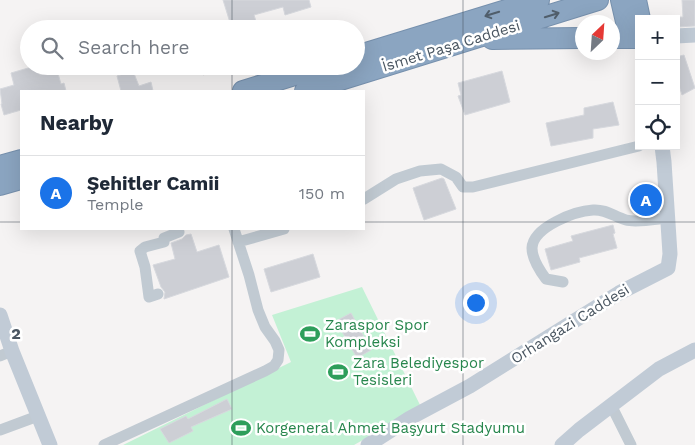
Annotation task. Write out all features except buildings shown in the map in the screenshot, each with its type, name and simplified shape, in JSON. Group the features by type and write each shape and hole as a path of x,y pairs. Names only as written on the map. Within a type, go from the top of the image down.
{"highway":[{"name":"İsmet Paşa Caddesi","path":"365,53 539,0"},
{"name":"İsmet Paşa Caddesi","path":"365,72 598,0"},
{"path":"621,0 627,26 635,33"},
{"path":"636,0 639,15"},
{"path":"620,38 635,37"},
{"path":"470,40 575,38"},
{"path":"247,90 295,75"},
{"name":"İsmet Paşa Caddesi","path":"308,90 357,75"},
{"path":"0,166 20,160"},
{"path":"0,185 20,178"}],"street":[{"path":"680,36 695,35"},
{"path":"365,198 396,179 420,171 441,169 456,177 463,187 473,187 635,147"},
{"name":"Orhangazi Caddesi","path":"372,444 410,418 470,386 619,293 668,268 670,254 662,150"},
{"path":"563,282 546,279 538,267 532,249 536,236 545,228 560,219 593,210 608,212 628,220 668,218"},
{"path":"158,294 149,297 145,267 140,251 144,247 164,242 164,238 178,232 178,230"},
{"path":"104,445 265,371 274,366 278,360 279,350 265,327 258,310 234,230"},
{"path":"238,242 280,230"},
{"path":"0,315 6,353 38,416 50,445"},
{"path":"562,445 659,369 695,350"},
{"path":"611,405 631,445"},
{"path":"0,430 38,416"}],"green space":[{"name":"Zara Belediyespor Tesisleri","path":"362,287 421,407 354,445 123,445 291,362 272,315"}],"place":[{"name":"Şehitler Camii","path":"646,200"},
{"name":"Zaraspor Spor Kompleksi","path":"310,334"},
{"name":"Zara Belediyespor Tesisleri","path":"338,372"},
{"name":"Korgeneral Ahmet Başyurt Stadyumu","path":"241,428"}]}
